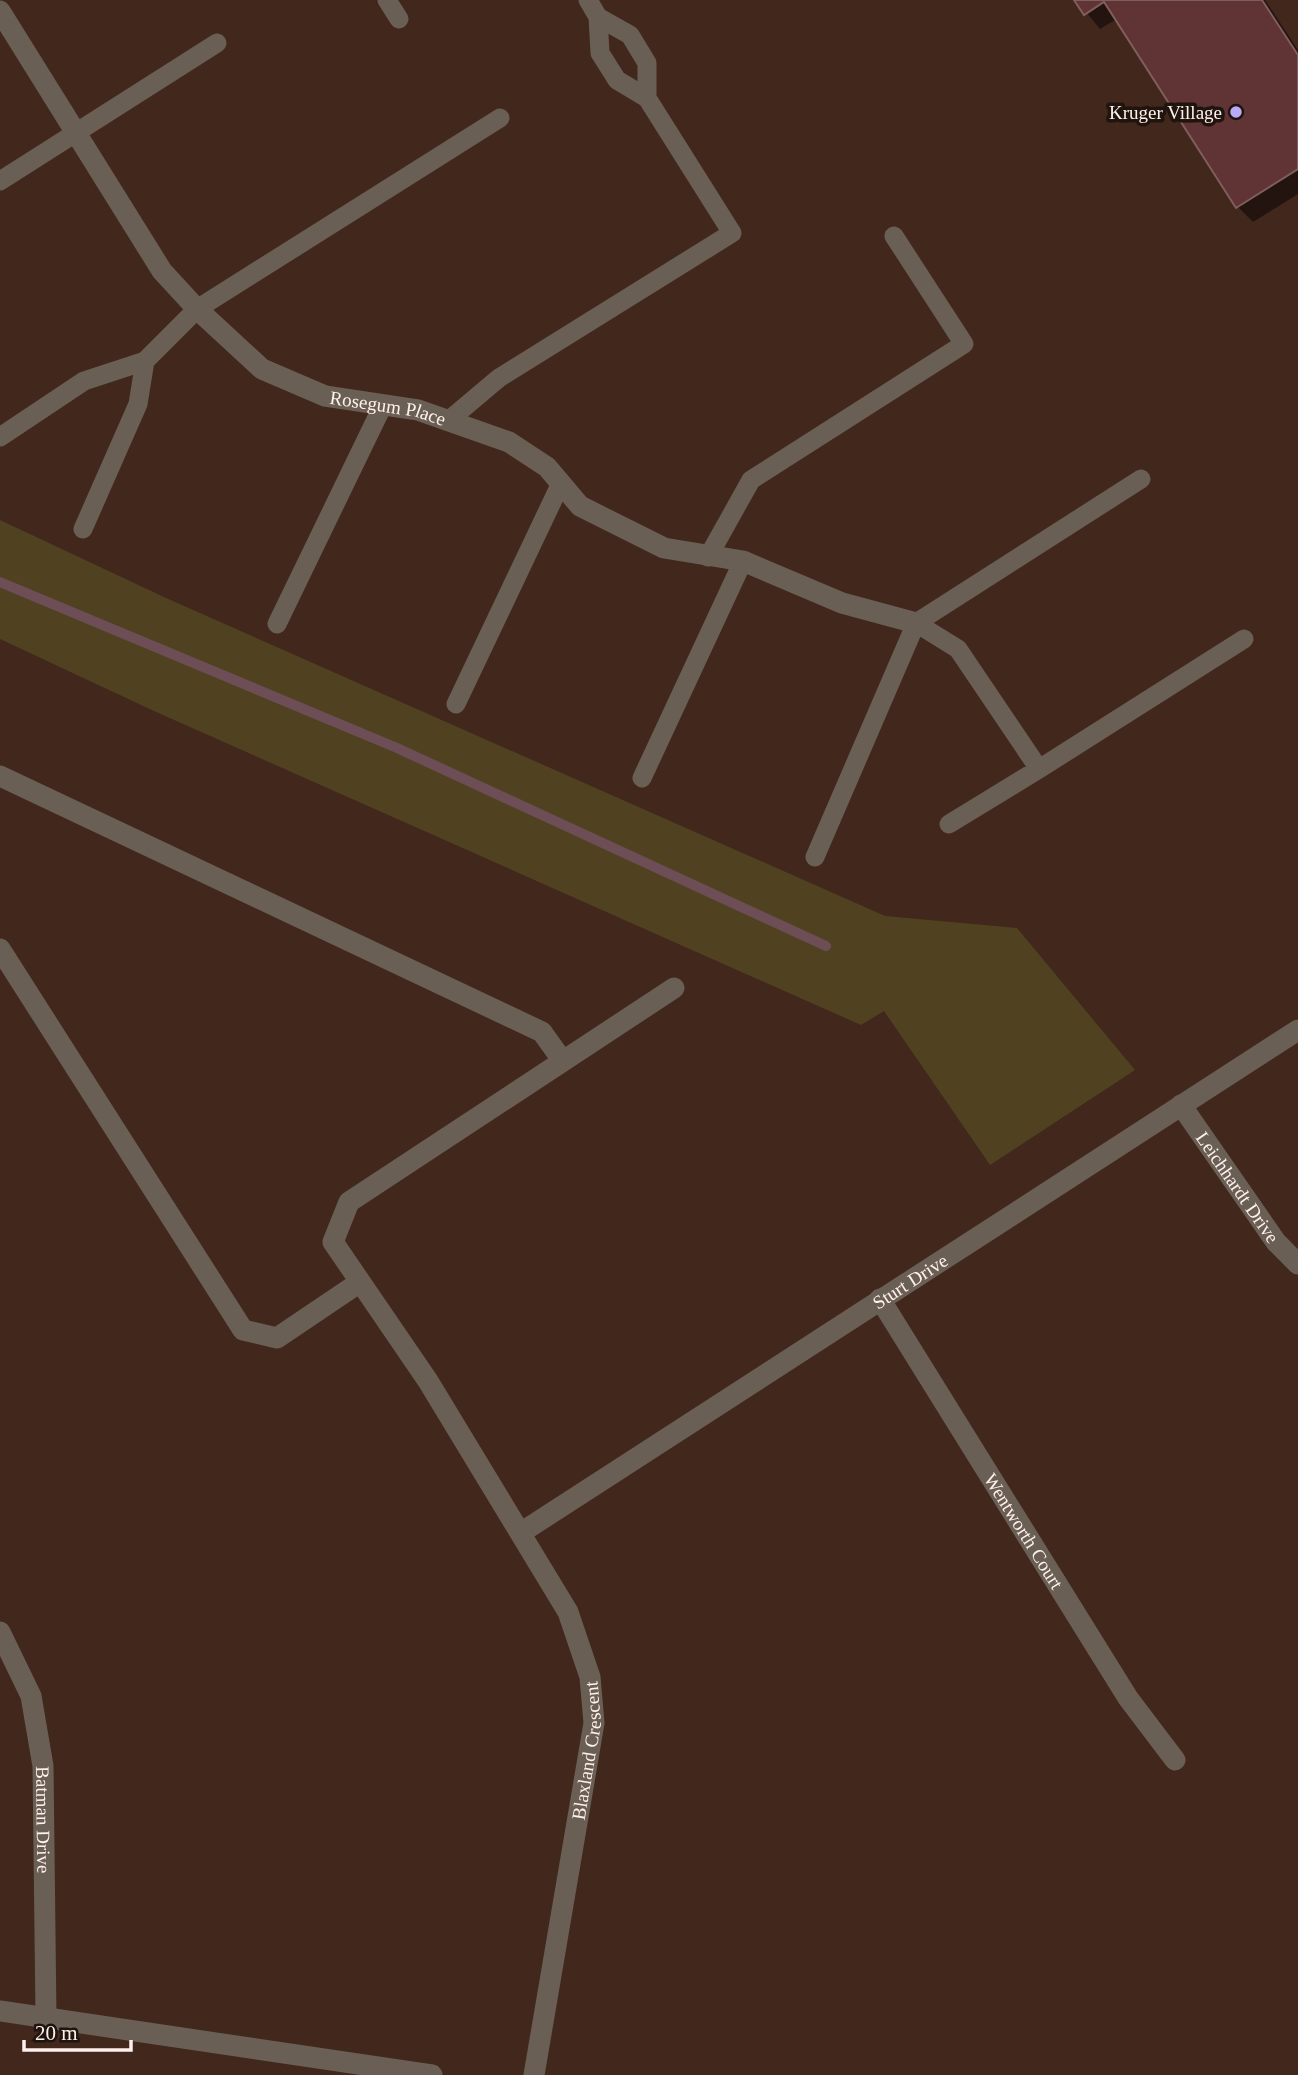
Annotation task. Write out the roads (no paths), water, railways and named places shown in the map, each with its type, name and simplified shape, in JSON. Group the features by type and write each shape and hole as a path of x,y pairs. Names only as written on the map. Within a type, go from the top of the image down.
{"street":[{"name":"Rosegum Place","path":"0,11 162,271 197,309 262,369 325,396 418,410 509,442 547,467 580,506 664,548 743,561 842,603 915,623"},
{"path":"0,776 542,1032 562,1060 674,988"},
{"path":"0,949 243,1330 276,1338 360,1283"},
{"name":"Sturt Drive","path":"522,1532 1298,1030"},
{"name":"Blaxland Crescent","path":"534,2075 594,1723 590,1677 568,1612 522,1532 428,1381 333,1242 349,1202 562,1060"},
{"name":"Leichhardt Drive","path":"1181,1105 1276,1242 1298,1264"},
{"name":"Wentworth Court","path":"880,1298 1128,1698 1175,1760"},
{"name":"Batman Drive","path":"0,1632 31,1696 43,1766 46,2017"},
{"path":"0,2011 179,2040 432,2075"}],"lane":[{"path":"387,0 399,19"},
{"path":"593,8 629,35 647,63 647,98"},
{"path":"448,421 499,378 732,233 647,98 617,80 600,52 593,8"},
{"path":"0,181 217,43"},
{"path":"0,437 84,381 145,360 197,309 500,118"},
{"path":"708,557 751,480 964,344 894,236"},
{"path":"83,529 138,404 145,360"},
{"path":"277,624 383,405"},
{"path":"815,857 915,623 1141,479"},
{"path":"456,704 561,483"},
{"path":"642,778 743,561"},
{"path":"915,623 958,649 1039,769"},
{"path":"949,824 1244,639"}],"waterway":[{"path":"0,582 397,748 826,946"}],"place":[{"name":"Kruger Village","path":"1236,112"}]}
